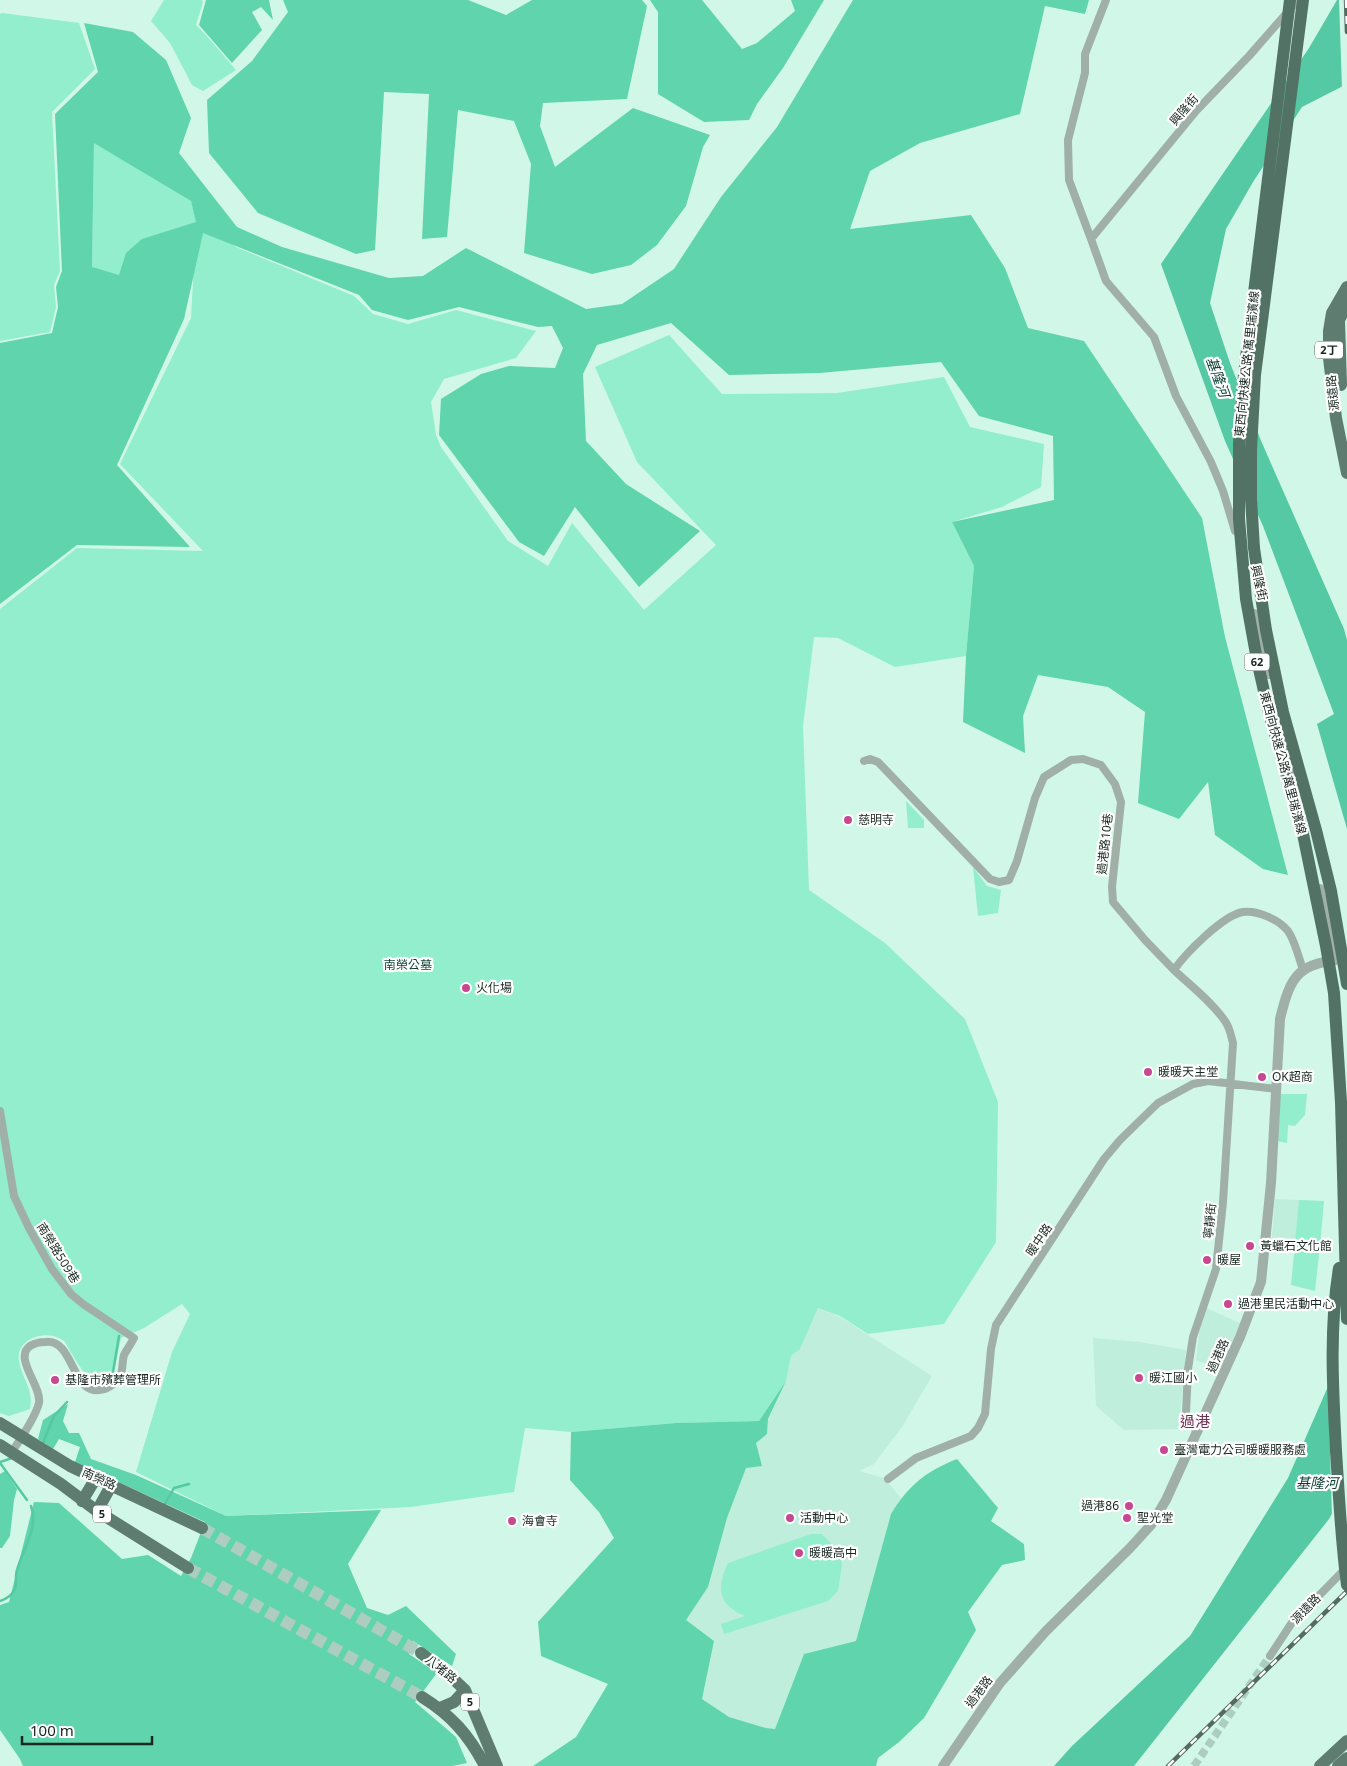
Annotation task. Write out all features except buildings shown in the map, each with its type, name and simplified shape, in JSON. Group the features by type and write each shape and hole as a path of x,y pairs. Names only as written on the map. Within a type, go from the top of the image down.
{"highway":[{"name":"東西向快速公路 萬里瑞濱線","path":"1290,0 1244,374 1239,443 1239,519 1246,599 1257,660 1268,709 1302,829 1334,993 1341,1102 1347,1319"},
{"name":"東西向快速公路 萬里瑞濱線","path":"1303,0 1255,375 1251,498 1254,548 1266,630 1283,712 1329,882 1347,984"},
{"path":"1344,1241 1337,1279 1333,1322 1333,1379 1339,1498 1347,1585"}],"main road":[{"name":"源遠路","path":"1342,422 1329,358 1329,331 1332,313 1347,287"},
{"name":"源遠路","path":"1347,304 1339,320 1339,373 1347,472"},
{"name":"南榮路","path":"0,1423 70,1466 112,1484 202,1528"},
{"name":"南榮路","path":"0,1445 54,1479 82,1501 188,1568"},
{"path":"82,1501 96,1478"},
{"name":"5","path":"97,1510 112,1484"},
{"name":"八堵路","path":"421,1653 446,1672 465,1690 498,1766"},
{"name":"5","path":"440,1708 454,1702 465,1690"},
{"name":"5","path":"422,1697 440,1708 455,1721 479,1754 484,1766"},
{"path":"455,1721 464,1713 474,1710"},
{"path":"1320,1766 1347,1741"},
{"path":"1338,1766 1347,1758"}],"street":[{"name":"興隆街","path":"1106,0 1085,54 1085,73 1068,140 1069,180 1106,281 1154,337 1176,396 1211,462 1223,491 1343,960"},
{"name":"興隆街","path":"1091,239 1196,111 1249,56 1298,0"},
{"name":"過港路10巷","path":"864,761 870,759 878,762 990,879 999,882 1009,880 1018,861 1035,798 1044,778 1071,760 1082,759 1100,765 1115,784 1121,802 1112,887 1113,902 1174,970"},
{"path":"1174,970 1183,958 1224,920 1243,912 1266,915 1280,923 1289,933 1303,970 1316,963 1343,960"},
{"name":"寧靜街","path":"1174,970 1226,1021 1233,1043 1223,1202 1216,1269 1194,1337 1188,1369 1186,1413 1198,1432"},
{"name":"過港路","path":"943,1766 1000,1683 1046,1631 1151,1525 1166,1500 1198,1432 1240,1337 1261,1282 1271,1183 1282,1014 1291,985 1296,976 1303,970"},
{"name":"暖中路","path":"888,1479 916,1458 971,1436 978,1428 985,1414 991,1349 996,1324 1104,1159 1115,1146 1158,1103 1193,1084 1208,1081 1277,1089"},
{"name":"南榮路509巷","path":"0,1111 14,1196 52,1269 71,1294 134,1338 124,1356 120,1377 109,1387 101,1390 92,1390 80,1381 67,1354 58,1345 49,1341 38,1342 30,1346 26,1351 25,1360 39,1394 39,1402 22,1438 11,1453"},
{"name":"源遠路","path":"1270,1656 1291,1624 1347,1567"}],"shaded area":[{"path":"206,0 269,0 273,20 261,7 252,12 262,30 232,63 199,25"},
{"path":"283,0 468,0 506,15 532,0 642,0 647,6 627,99 543,103 540,126 555,167 633,108 710,135 703,147 686,206 657,245 631,265 592,274 524,253 531,164 514,121 458,110 447,237 422,239 429,94 384,92 375,250 356,254 258,213 209,153 207,100 252,61 288,12"},
{"path":"650,0 702,0 742,49 757,43 795,11 791,0 824,0 783,68 757,104 749,120 704,122 658,94 658,12"},
{"path":"853,0 1089,0 1085,14 1045,6 1020,114 920,143 870,171 850,229 971,215 1005,268 1028,328 1084,341 1202,518 1225,637 1288,875 1263,869 1215,835 1208,782 1179,819 1138,803 1145,712 1108,687 1038,675 1023,716 1025,753 963,722 966,656 974,566 952,522 1054,500 1053,436 979,416 941,362 820,373 729,375 671,323 597,345 583,374 586,441 626,484 700,531 639,587 575,507 544,556 519,542 439,435 441,399 481,374 509,366 555,368 563,348 552,326 538,327 459,307 408,320 372,310 359,295 203,233 184,319 117,465 190,547 77,545 0,604 0,343 52,333 58,307 56,287 62,271 55,114 98,72 84,23 133,32 166,60 191,118 179,153 237,227 282,247 389,278 423,276 466,248 586,309 622,304 674,269 721,197 777,127","holes":["94,143 191,201 196,222 142,239 126,253 119,275 92,267"]},
{"path":"1275,1199 1299,1200 1295,1250 1271,1249"},
{"name":"暖暖高中","path":"818,1308 840,1317 932,1376 902,1427 874,1464 859,1471 884,1478 901,1498 891,1514 856,1641 804,1654 775,1729 766,1728 729,1717 702,1699 714,1641 685,1620 708,1587 727,1518 755,1443 767,1434 768,1420 786,1381 791,1356 800,1349"},
{"path":"1206,1308 1240,1323 1222,1366 1196,1361 1200,1326"},
{"name":"暖江國小","path":"1093,1338 1140,1342 1186,1350 1179,1429 1124,1430 1096,1406"},
{"path":"786,1381 768,1419 767,1434 756,1443 762,1466 746,1468 727,1518 708,1587 686,1620 714,1641 702,1699 729,1717 775,1729 804,1654 856,1641 891,1514 897,1504 911,1487 927,1474 957,1459 998,1508 991,1521 1024,1544 1025,1560 1002,1565 968,1612 976,1630 924,1718 899,1742 878,1758 876,1766 533,1766 576,1737 608,1684 541,1656 538,1622 614,1538 599,1512 570,1480 571,1432 676,1423 759,1421"},
{"path":"68,1404 63,1421 69,1433 79,1433 91,1459 136,1475 226,1516 381,1510 348,1564 367,1608 388,1615 406,1606 456,1654 452,1666 413,1641 409,1654 437,1673 415,1702 456,1737 467,1763 452,1766 23,1766 0,1730 0,1605 9,1602 34,1502 59,1503 122,1559 148,1555 181,1576 191,1558 205,1522 75,1462 80,1447 59,1439 53,1449 38,1439 43,1420"},
{"path":"5,1471 17,1489 10,1536 2,1548 0,1548 0,1474"}],"green space":[{"path":"164,0 202,0 196,25 236,70 203,91 192,85 170,43 151,21"},
{"path":"0,14 79,23 95,69 52,112 60,271 54,285 56,307 50,332 0,341"},
{"name":"南榮公墓","path":"94,142 191,201 196,219 236,247 354,296 373,314 408,324 456,310 536,331 516,358 444,379 431,402 436,435 441,447 508,541 548,566 572,523 644,610 716,545 637,462 595,367 669,335 722,394 837,393 944,377 970,427 1044,444 1041,487 1002,507 952,522 974,566 966,656 895,667 838,638 814,637 803,726 809,890 885,943 965,1019 998,1102 996,1242 944,1324 868,1334 840,1316 818,1308 800,1349 791,1356 786,1381 759,1421 676,1423 571,1432 525,1428 514,1492 411,1507 226,1516 136,1472 172,1352 190,1314 182,1304 144,1328 121,1338 113,1376 92,1382 81,1369 64,1341 50,1335 27,1341 19,1353 19,1361 29,1390 30,1409 9,1416 0,1413 0,609 77,548 203,551 120,464 191,318 195,245 95,284 92,267"},
{"path":"906,801 924,820 924,828 908,828"},
{"path":"973,867 987,886 1001,890 998,913 978,916"},
{"path":"1279,1094 1307,1094 1305,1115 1295,1126 1288,1125 1287,1143 1277,1141"},
{"path":"1299,1200 1324,1201 1315,1291 1291,1285"},
{"path":"811,1534 822,1534 840,1553 842,1565 838,1591 828,1601 724,1634 721,1624 745,1616 729,1607 722,1595 722,1580 728,1563"}],"water":[{"path":"1337,0 1347,0 1347,84 1302,107 1253,182 1226,229 1210,303 1230,363 1262,443 1344,629 1347,640 1347,829 1317,724 1334,714 1263,526 1225,441 1161,264 1309,48"},
{"name":"基隆河","path":"1347,1343 1347,1488 1329,1519 1134,1766 1054,1766 1072,1746 1190,1636 1288,1478"}],"pier":[{"path":"1339,0 1347,0 1347,87 1342,89"},
{"path":"1347,1341 1347,1493 1332,1518 1328,1380"}],"waterway":[{"path":"90,1382 109,1378 113,1372 119,1336"},
{"path":"43,1443 54,1416 67,1402"},
{"path":"0,1462 12,1458"},
{"path":"0,1463 27,1500"},
{"path":"165,1504 174,1488 189,1484"},
{"path":"0,1601 9,1597 15,1589 17,1570 32,1530 33,1514 31,1506"}],"tunnel":[{"path":"202,1528 421,1653"},
{"path":"188,1568 422,1697"},
{"path":"1194,1766 1270,1656"}],"railway":[{"path":"1346,0 1347,32"},
{"path":"1168,1766 1347,1591"}],"place":[{"name":"慈明寺","path":"848,820"},
{"name":"火化場","path":"466,988"},
{"name":"暖暖天主堂","path":"1148,1072"},
{"name":"OK超商","path":"1262,1077"},
{"name":"黃蠟石文化館","path":"1250,1246"},
{"name":"暖屋","path":"1207,1260"},
{"name":"過港里民活動中心","path":"1228,1304"},
{"name":"暖江國小","path":"1139,1378"},
{"name":"基隆市殯葬管理所","path":"55,1380"},
{"name":"臺灣電力公司暖暖服務處","path":"1164,1450"},
{"name":"過港86","path":"1129,1506"},
{"name":"活動中心","path":"790,1518"},
{"name":"聖光堂","path":"1127,1518"},
{"name":"海會寺","path":"512,1521"},
{"name":"暖暖高中","path":"799,1553"}],"district":[{"name":"過港","path":"1195,1422"}]}
